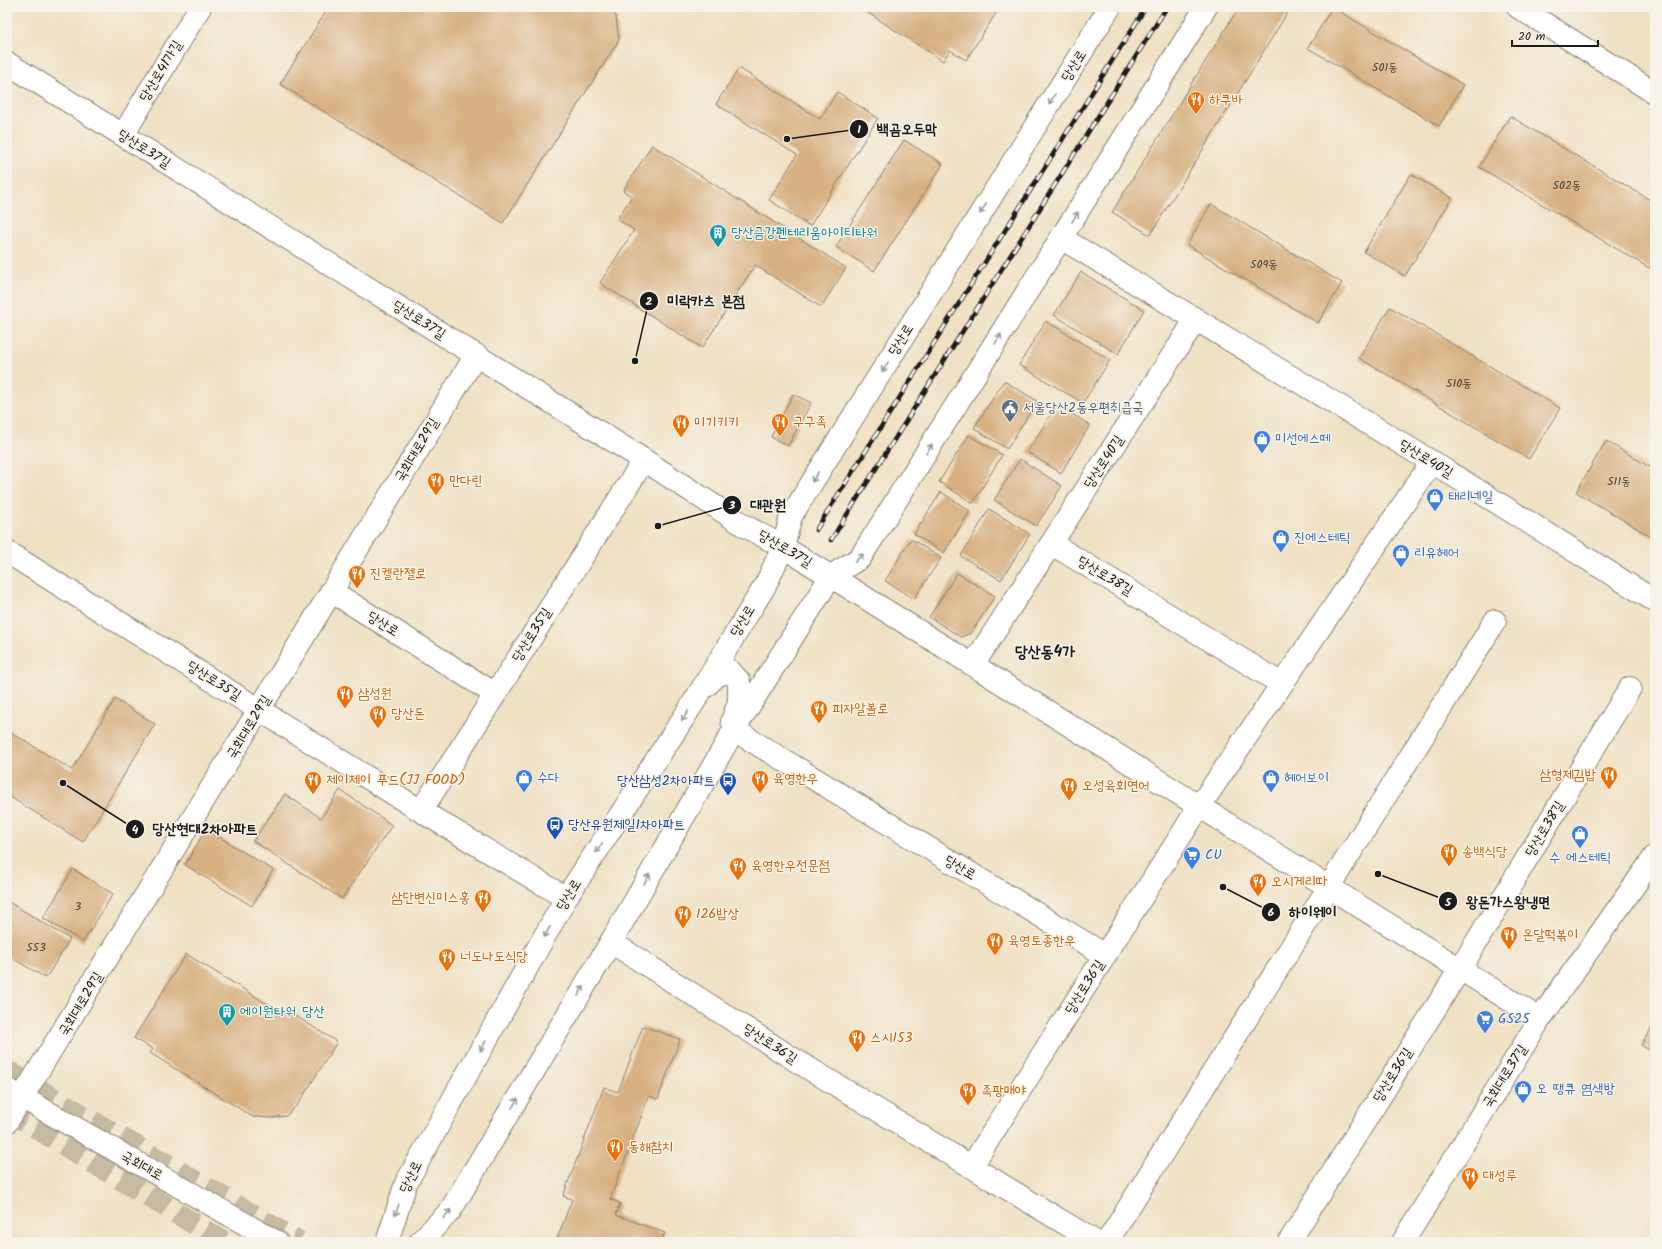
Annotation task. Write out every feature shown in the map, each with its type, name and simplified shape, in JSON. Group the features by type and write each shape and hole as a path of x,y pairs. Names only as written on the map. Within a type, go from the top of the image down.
{"street":[{"name":"당산로41가길","path":"123,135 200,7"},
{"name":"당산로","path":"387,1242 406,1183 566,898 700,693 766,584 783,547 791,516 1110,7"},
{"path":"420,1242 450,1211 611,942 734,730 831,576 860,558 1206,7"},
{"path":"1518,7 1655,94"},
{"name":"당산로37길","path":"7,63 644,460 745,526 831,576"},
{"name":"당산로40길","path":"1061,238 1432,462 1655,601"},
{"name":"당산로40길","path":"1052,544 1196,319"},
{"name":"국회대로29길","path":"7,1122 15,1094 259,710 476,355"},
{"name":"당산로35길","path":"421,811 644,460"},
{"path":"1199,806 1432,462"},
{"path":"973,665 1052,544"},
{"name":"당산로38길","path":"1052,544 1282,684"},
{"name":"당산로35길","path":"7,552 421,811 566,898"},
{"path":"831,576 1540,1019"},
{"name":"당산로","path":"331,591 495,694"},
{"path":"1107,1242 1495,621"},
{"path":"700,693 716,676 730,671 739,681 739,702 720,754"},
{"name":"당산로38길","path":"1460,969 1630,688"},
{"name":"당산로","path":"734,730 1105,955"},
{"name":"당산로36길","path":"972,1167 1199,806"},
{"name":"국회대로37길","path":"1403,1242 1540,1019 1655,856"},
{"name":"당산로36길","path":"611,942 795,1060 1096,1242"},
{"name":"당산로36길","path":"1289,1242 1460,969"},
{"name":"국회대로","path":"15,1094 276,1242"}],"building":[{"path":"329,7 610,7 615,10 619,40 503,223 280,84"},
{"path":"859,7 1000,7 966,60 950,50 943,61"},
{"path":"1239,7 1291,7 1150,235 1112,212"},
{"path":"1332,7 1463,85 1439,126 1308,48"},
{"path":"739,68 820,119 837,92 878,118 810,226 769,200 797,155 716,104"},
{"path":"1510,116 1655,203 1655,259 1649,268 1479,167"},
{"path":"904,140 943,164 874,271 836,247"},
{"name":"당산금강펜테리움아이티타워","path":"652,145 846,268 821,307 755,265 702,348 600,283 634,230 617,219 632,196 623,191"},
{"path":"1411,174 1452,198 1405,276 1364,252"},
{"path":"1211,204 1342,283 1318,323 1187,245"},
{"path":"1081,272 1144,310 1118,354 1054,315"},
{"path":"1390,307 1560,408 1529,459 1359,358"},
{"path":"1046,321 1110,360 1083,403 1019,365"},
{"path":"1004,381 1037,401 1007,449 974,428"},
{"path":"793,394 811,403 788,446 771,437"},
{"path":"1057,405 1090,425 1061,473 1027,452"},
{"path":"969,435 1002,455 973,503 939,482"},
{"path":"1606,441 1655,470 1655,539 1576,492"},
{"path":"1020,459 1062,486 1036,526 994,500"},
{"path":"941,492 970,511 944,553 914,534"},
{"path":"989,509 1030,534 1001,580 961,556"},
{"path":"911,539 941,558 914,599 885,581"},
{"path":"957,573 995,596 971,633 961,637 929,617"},
{"path":"115,699 155,724 83,842 7,795 7,730 72,770"},
{"path":"340,790 392,825 342,899 253,841 285,794 321,818"},
{"path":"206,829 273,870 252,906 185,865"},
{"path":"73,869 113,894 83,942 43,918"},
{"path":"7,901 70,939 46,978 7,955"},
{"name":"에이원타워 당산","path":"186,954 289,1017 291,1013 337,1042 299,1103 286,1116 271,1118 253,1117 150,1053 153,1049 134,1038"},
{"path":"1655,1023 1655,1054 1641,1045"},
{"path":"643,1026 680,1039 658,1099 649,1096 610,1199 620,1203 616,1215 665,1233 661,1242 556,1242 572,1199 563,1196 604,1087 618,1092"}],"tunnel":[{"path":"7,1071 299,1242"},
{"path":"7,1110 224,1242"}],"railway":[{"path":"816,530 1146,7"},
{"path":"831,540 1167,7"}],"place":[{"name":"하쿠바","path":"1196,115"},
{"name":"백곰오두막","path":"787,139"},
{"name":"당산금강펜테리움아이티타워","path":"718,248"},
{"name":"미락카츠 본점","path":"635,361"},
{"name":"서울당산2동우편취급국","path":"1010,423"},
{"name":"구구족","path":"780,437"},
{"name":"미기키키","path":"681,438"},
{"name":"미선에스떼","path":"1262,454"},
{"name":"만다린","path":"436,496"},
{"name":"태리네일","path":"1435,512"},
{"name":"대관원","path":"658,526"},
{"name":"진에스테틱","path":"1281,553"},
{"name":"리유헤어","path":"1401,568"},
{"name":"진켈란젤로","path":"357,589"},
{"name":"삼성원","path":"345,709"},
{"name":"피자알볼로","path":"819,724"},
{"name":"당산돈","path":"378,729"},
{"name":"당산현대2차아파트","path":"63,783"},
{"name":"삼형제김밥","path":"1609,790"},
{"name":"수다","path":"524,793"},
{"name":"헤어보이","path":"1271,793"},
{"name":"육영한우","path":"760,794"},
{"name":"제이제이 푸드(JJ FOOD)","path":"313,795"},
{"name":"당산삼성2차아파트","path":"728,796"},
{"name":"오성육회연어","path":"1069,801"},
{"name":"당산유원제일1차아파트","path":"555,840"},
{"name":"수 에스테틱","path":"1580,849"},
{"name":"송백식당","path":"1449,867"},
{"name":"CU","path":"1192,870"},
{"name":"왕돈가스왕냉면","path":"1378,874"},
{"name":"육영한우전문점","path":"738,881"},
{"name":"하이웨이","path":"1223,887"},
{"name":"오시게리따","path":"1258,897"},
{"name":"삼단변신미스홍","path":"483,913"},
{"name":"126밥상","path":"683,929"},
{"name":"온달떡볶이","path":"1509,950"},
{"name":"육영토종한우","path":"995,956"},
{"name":"너도나도식당","path":"447,972"},
{"name":"에이원타워 당산","path":"227,1027"},
{"name":"GS25","path":"1485,1034"},
{"name":"스시153","path":"857,1053"},
{"name":"오 땡큐 염색방","path":"1523,1104"},
{"name":"족팡매야","path":"968,1106"},
{"name":"동해참치","path":"615,1162"},
{"name":"대성루","path":"1470,1191"}],"district":[{"name":"당산동4가","path":"1045,652"}]}
